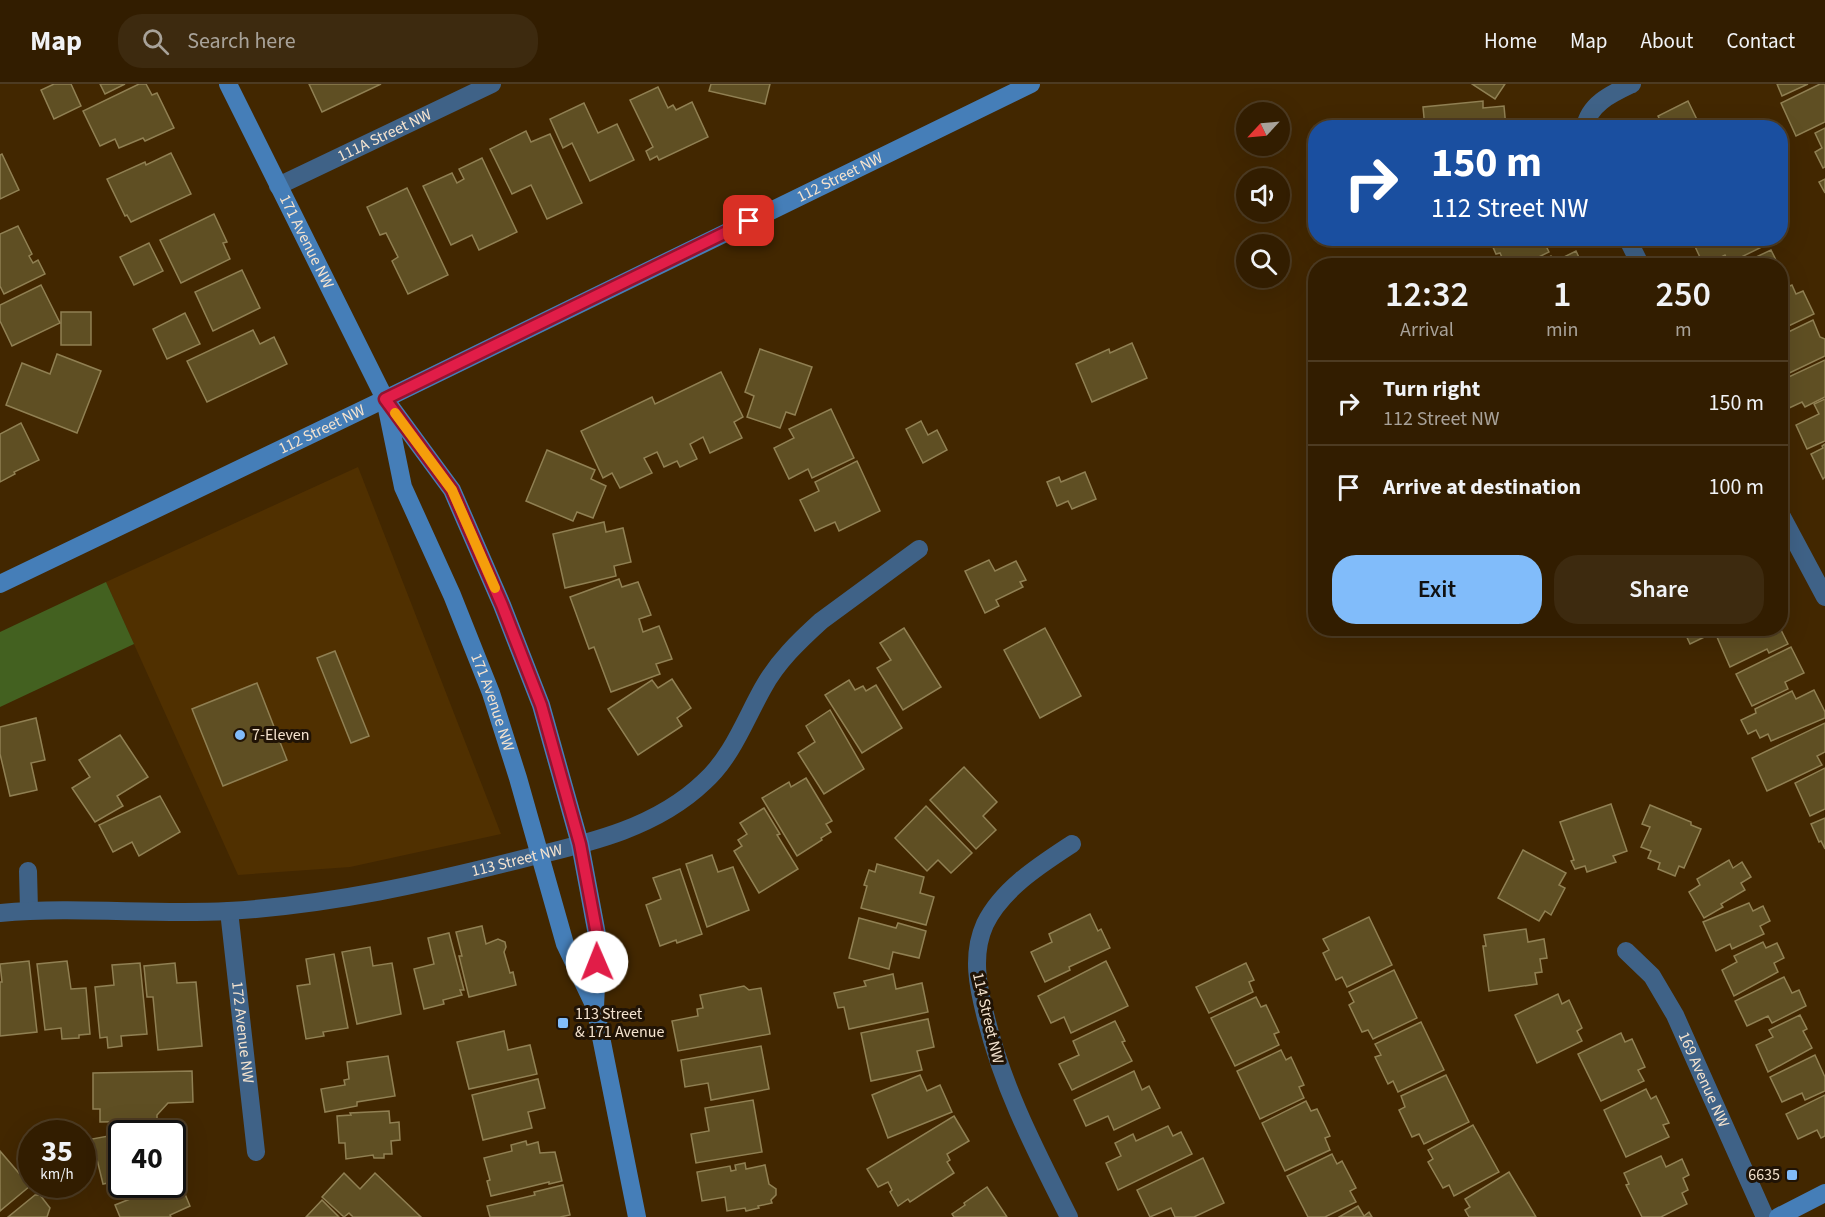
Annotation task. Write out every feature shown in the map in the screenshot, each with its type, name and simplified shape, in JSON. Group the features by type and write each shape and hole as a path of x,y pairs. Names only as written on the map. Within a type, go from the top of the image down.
{"street":[{"name":"171 Avenue NW","path":"228,84 385,399 452,490 502,605 541,705 580,844 598,940 595,1007"},
{"name":"111A Street NW","path":"278,186 492,84"},
{"name":"112 Street NW","path":"0,584 1031,84"},
{"path":"1588,120 1602,100 1632,84"},
{"name":"171 Avenue NW","path":"385,399 403,487 452,595 491,693 565,944 595,1007 638,1217"},
{"path":"1788,528 1825,597"},
{"name":"113 Street NW","path":"0,913 29,910 229,911 292,905 401,888 540,855 638,826 661,814 704,783 721,764 738,737 764,686 793,648 821,621 919,549"},
{"name":"114 Street NW","path":"1069,1217 1031,1141 1000,1070 979,991 976,967 978,941 986,922 1000,902 1034,870 1072,844"},
{"path":"28,871 29,910"},
{"name":"172 Avenue NW","path":"229,911 256,1152"},
{"name":"169 Avenue NW","path":"1626,951 1652,976 1670,1005 1765,1217"},
{"path":"1778,1217 1825,1193"}],"shaded area":[{"path":"358,467 501,834 350,867 238,875 106,582"}],"green space":[{"path":"106,582 134,644 0,707 0,632"}],"building":[{"path":"54,84 71,84 81,106 54,119 41,90"},
{"path":"100,84 125,84 105,94"},
{"path":"139,84 146,84 152,95 157,93 174,128 145,141 143,138 119,148 115,139 100,146 83,111"},
{"path":"309,84 381,84 322,112"},
{"path":"711,84 770,84 765,104 709,91"},
{"path":"1472,84 1505,84 1495,99"},
{"path":"1777,84 1808,84 1782,96"},
{"path":"1820,84 1825,84 1825,122 1796,136 1781,103"},
{"path":"658,87 668,108 673,105 676,110 692,102 708,137 659,160 657,156 650,160 646,151 653,147 630,100"},
{"path":"1483,101 1483,108 1504,106 1505,120 1424,120 1423,107"},
{"path":"1688,101 1697,120 1660,120 1658,116"},
{"path":"584,103 598,133 617,124 634,160 590,181 572,143 563,148 550,119"},
{"path":"1825,128 1825,167 1823,168 1815,152 1822,148 1815,133"},
{"path":"526,131 531,142 550,134 582,203 547,219 531,185 512,194 490,149"},
{"path":"171,153 191,194 131,222 127,215 125,216 107,179"},
{"path":"2,154 19,190 0,199 0,155"},
{"path":"482,158 517,232 479,250 472,235 451,245 423,186 452,173 457,183 464,179 459,169"},
{"path":"1825,179 1825,193 1819,182"},
{"path":"407,188 448,275 408,294 392,261 398,257 386,233 380,235 367,207"},
{"path":"214,214 227,242 223,243 230,259 181,283 160,240"},
{"path":"18,226 32,254 29,256 33,263 38,260 45,274 4,294 0,286 0,234"},
{"path":"149,243 163,271 134,285 120,257"},
{"path":"1492,246 1546,246 1549,252 1537,258 1502,258 1500,253 1496,254"},
{"path":"1695,246 1764,246 1739,258 1726,258 1725,255 1719,258 1700,258"},
{"path":"1771,250 1775,258 1754,258"},
{"path":"1576,251 1579,258 1562,258"},
{"path":"242,270 260,308 213,331 195,292"},
{"path":"41,285 60,323 12,346 0,321 0,305"},
{"path":"1792,285 1796,294 1803,291 1814,314 1788,326 1788,287"},
{"path":"61,312 91,312 91,345 61,345"},
{"path":"185,313 200,344 167,359 153,329"},
{"path":"1813,320 1820,337 1825,339 1825,356 1788,374 1788,332"},
{"path":"253,330 260,344 274,337 287,364 207,402 187,361"},
{"path":"1132,343 1147,378 1092,402 1076,364 1109,349 1110,353"},
{"path":"760,349 812,367 795,415 786,412 780,428 747,417 754,396 745,392"},
{"path":"57,354 101,371 77,433 6,405 22,363 50,374"},
{"path":"1825,360 1825,397 1805,407 1802,402 1788,409 1788,377"},
{"path":"721,372 743,417 734,422 742,438 710,453 703,437 690,444 697,459 680,467 677,461 664,467 657,452 644,458 652,473 620,488 612,473 603,478 581,431 652,397 655,404"},
{"path":"1825,399 1825,441 1807,449 1796,425 1819,414 1814,404"},
{"path":"831,409 854,458 812,478 808,469 789,479 774,448 794,438 789,429"},
{"path":"921,421 928,435 937,430 947,450 923,463 906,429"},
{"path":"21,423 39,460 14,472 15,474 0,482 0,434"},
{"path":"1825,444 1825,477 1823,479 1811,454 1823,448"},
{"path":"547,450 595,470 591,479 606,486 593,518 577,512 573,521 526,501"},
{"path":"857,461 880,511 839,531 835,522 815,531 800,500 819,491 815,482"},
{"path":"1085,472 1096,499 1072,509 1068,501 1057,506 1047,482 1059,477 1061,482"},
{"path":"604,522 606,532 623,528 631,562 614,566 616,576 565,588 553,534"},
{"path":"989,560 995,571 1016,561 1026,580 1020,582 1023,587 996,600 999,606 985,613 965,571"},
{"path":"619,579 622,587 638,582 651,615 639,619 643,632 659,626 672,659 656,664 660,674 611,692 594,647 589,649 570,597"},
{"path":"904,628 941,687 903,710 877,668 891,660 880,643"},
{"path":"1045,628 1081,696 1040,718 1004,650"},
{"path":"1686,636 1706,636 1690,644"},
{"path":"1784,636 1788,644 1769,653 1767,649 1730,667 1717,637"},
{"path":"1791,647 1804,673 1785,682 1788,689 1752,706 1736,674"},
{"path":"335,651 369,736 351,743 317,658"},
{"path":"672,679 691,708 677,718 682,726 638,755 608,709 652,680 658,688"},
{"path":"849,680 855,690 863,686 866,691 876,685 902,728 862,753 825,695"},
{"name":"7-Eleven","path":"257,683 287,760 223,786 192,709"},
{"path":"1814,690 1825,712 1825,718 1771,741 1768,734 1760,738 1756,730 1748,734 1741,720 1756,713 1755,709 1792,691 1796,699"},
{"path":"830,710 864,769 824,794 798,753 815,742 806,726"},
{"path":"36,718 45,760 31,763 37,790 10,796 0,754 0,727"},
{"path":"1825,723 1825,752 1817,756 1822,765 1767,791 1752,758"},
{"path":"120,735 148,777 117,796 123,806 95,822 72,788 90,777 79,760"},
{"path":"964,767 997,802 983,816 996,830 976,849 930,800"},
{"path":"1825,768 1825,809 1810,816 1795,783"},
{"path":"806,778 832,821 826,824 831,832 797,856 762,798 789,782 791,787"},
{"path":"160,796 180,832 139,856 132,842 113,852 99,825"},
{"path":"1611,804 1627,851 1613,856 1616,862 1587,872 1585,866 1575,869 1560,822"},
{"path":"1650,805 1691,822 1691,825 1701,829 1684,868 1679,866 1675,876 1658,869 1660,863 1648,858 1651,851 1641,847 1650,827 1642,824"},
{"path":"926,806 972,853 951,873 938,860 927,871 895,838"},
{"path":"764,808 798,869 759,893 734,851 742,846 738,840 747,834 740,823"},
{"path":"1825,818 1825,849 1821,841 1819,842 1811,824"},
{"path":"1523,850 1566,873 1559,885 1565,888 1551,915 1545,911 1539,921 1498,898"},
{"path":"712,855 718,872 733,867 749,910 707,927 686,864"},
{"path":"1729,860 1733,868 1742,862 1751,877 1741,883 1745,890 1721,904 1723,907 1704,918 1689,892 1700,885 1697,879"},
{"path":"877,864 924,877 920,893 934,897 926,925 861,908 867,886 864,885 869,870 875,872"},
{"path":"680,869 702,934 660,946 646,905 661,899 653,878"},
{"path":"1749,903 1753,911 1763,906 1770,921 1760,926 1764,934 1732,949 1730,944 1716,951 1703,922"},
{"path":"1090,914 1098,931 1101,929 1110,948 1069,967 1070,970 1045,982 1031,952 1052,942 1049,934"},
{"path":"1369,917 1392,965 1347,987 1342,977 1336,980 1323,953 1329,950 1323,939"},
{"path":"859,918 896,928 898,923 926,931 919,958 893,952 889,969 849,958"},
{"path":"482,926 486,944 498,939 505,942 504,952 516,985 469,997 456,932"},
{"path":"1526,929 1528,942 1544,939 1547,958 1540,959 1542,972 1535,973 1537,984 1489,991 1483,946 1486,946 1484,935"},
{"path":"449,933 464,990 460,990 462,995 443,1000 444,1004 424,1009 414,969 434,964 428,938"},
{"path":"1763,942 1766,948 1777,943 1784,958 1774,963 1778,972 1734,996 1722,970 1737,962 1734,956"},
{"path":"370,947 373,966 392,963 401,1014 357,1024 342,952"},
{"path":"334,954 348,1028 323,1032 324,1036 306,1039 297,986 310,984 306,959"},
{"path":"29,961 37,1032 0,1036 0,982 2,982 0,964"},
{"path":"67,961 71,989 86,988 90,1034 79,1035 79,1038 62,1039 61,1028 45,1030 37,964"},
{"path":"1106,961 1128,1006 1071,1033 1064,1017 1051,1023 1038,996"},
{"path":"140,963 147,1034 121,1036 122,1046 108,1048 107,1037 100,1038 95,987 114,985 112,965"},
{"path":"175,963 177,983 196,982 202,1046 158,1050 153,997 147,997 144,966"},
{"path":"1246,963 1254,980 1249,982 1253,992 1209,1013 1196,987"},
{"path":"1394,970 1417,1018 1373,1039 1368,1030 1362,1032 1349,1005 1354,1002 1349,992"},
{"path":"893,974 896,989 922,983 928,1012 849,1029 844,1007 838,1008 834,993 866,986 864,981"},
{"path":"1784,977 1792,993 1799,990 1806,1006 1772,1023 1768,1016 1747,1026 1735,1001"},
{"path":"744,986 749,990 761,988 770,1034 678,1051 672,1021 698,1016 697,1009 703,1008 700,995"},
{"path":"1558,994 1562,1004 1569,1000 1582,1028 1577,1031 1582,1041 1537,1063 1515,1015"},
{"path":"1256,997 1261,1007 1266,1005 1279,1032 1274,1034 1279,1045 1235,1066 1211,1018"},
{"path":"1800,1015 1807,1029 1803,1031 1812,1048 1768,1072 1756,1045 1773,1037 1769,1030"},
{"path":"928,1019 934,1047 917,1051 922,1070 871,1081 861,1033"},
{"path":"1115,1021 1132,1061 1072,1090 1059,1064 1079,1055 1073,1041"},
{"path":"1421,1022 1444,1070 1398,1092 1393,1081 1388,1084 1375,1057 1381,1055 1375,1044"},
{"path":"504,1031 508,1050 530,1045 537,1074 469,1089 457,1042"},
{"path":"1621,1033 1625,1042 1632,1039 1645,1067 1638,1070 1644,1081 1601,1101 1578,1054"},
{"path":"761,1046 769,1089 711,1100 708,1083 685,1087 681,1060"},
{"path":"1281,1050 1286,1060 1291,1057 1304,1085 1299,1087 1304,1098 1260,1119 1237,1071"},
{"path":"1815,1055 1825,1077 1825,1091 1805,1100 1802,1093 1782,1102 1770,1077"},
{"path":"388,1056 395,1096 357,1102 357,1106 325,1112 321,1089 345,1085 344,1080 349,1079 347,1062"},
{"path":"192,1071 193,1102 168,1103 157,1115 157,1120 100,1122 100,1109 93,1109 93,1073"},
{"path":"1134,1071 1142,1090 1149,1086 1160,1108 1114,1130 1108,1116 1086,1126 1074,1100"},
{"path":"920,1075 927,1091 940,1085 952,1112 888,1138 872,1095"},
{"path":"1446,1075 1469,1122 1424,1144 1419,1134 1412,1137 1399,1110 1405,1107 1401,1096"},
{"path":"538,1079 545,1108 528,1112 532,1128 483,1140 472,1095"},
{"path":"1646,1089 1651,1099 1656,1096 1669,1123 1663,1125 1669,1137 1626,1157 1604,1110"},
{"path":"1825,1095 1825,1136 1821,1138 1817,1130 1798,1139 1786,1114"},
{"path":"753,1100 762,1152 696,1163 691,1134 709,1131 705,1108"},
{"path":"1306,1101 1311,1111 1317,1109 1330,1136 1325,1138 1330,1150 1285,1171 1262,1123"},
{"path":"389,1111 390,1123 399,1122 400,1140 391,1141 392,1154 384,1154 384,1158 374,1158 373,1155 346,1159 345,1143 339,1143 337,1116"},
{"path":"954,1116 969,1141 947,1154 950,1160 947,1162 954,1173 910,1202 908,1199 898,1206 890,1192 892,1190 888,1182 878,1187 867,1169"},
{"path":"1473,1125 1499,1172 1454,1196 1449,1185 1443,1188 1428,1162 1433,1159 1428,1150"},
{"path":"1168,1126 1173,1136 1181,1132 1192,1154 1118,1190 1106,1163 1121,1156 1115,1143 1133,1134 1136,1141"},
{"path":"108,1136 108,1183 103,1184 96,1155 96,1138"},
{"path":"526,1141 527,1145 538,1142 540,1153 555,1152 562,1181 491,1196 487,1181 490,1180 484,1158 512,1151 511,1145"},
{"path":"0,1151 18,1172 18,1196 0,1211"},
{"path":"1332,1154 1337,1164 1342,1161 1356,1188 1350,1191 1356,1202 1325,1217 1308,1217 1287,1176"},
{"path":"1661,1156 1666,1167 1682,1159 1689,1175 1683,1178 1688,1190 1682,1193 1687,1204 1661,1217 1642,1217 1626,1185 1629,1184 1624,1173"},
{"path":"1203,1158 1224,1203 1194,1217 1175,1217 1171,1208 1150,1217 1137,1190"},
{"path":"745,1163 746,1169 765,1165 769,1184 776,1189 772,1203 746,1211 745,1208 727,1211 725,1197 702,1201 697,1172 730,1166 731,1171 736,1170 735,1165"},
{"path":"1509,1172 1536,1217 1469,1217 1465,1210 1470,1207 1465,1199"},
{"path":"344,1173 360,1189 375,1173 421,1217 353,1217 349,1213 344,1217 322,1197"},
{"path":"563,1185 570,1215 490,1217 487,1206 535,1195 534,1192"},
{"path":"987,1187 1007,1217 954,1217 952,1214 965,1205 964,1203"},
{"path":"186,1196 190,1206 170,1215 171,1217 120,1217 115,1205 132,1198"},
{"path":"31,1198 42,1198 50,1208 47,1217 8,1217"},
{"path":"322,1200 339,1217 306,1217"},
{"path":"1358,1206 1364,1216 1369,1212 1372,1217 1339,1217"}],"slow traffic":[{"path":"395,413 452,490 495,588"}],"place":[{"name":"7-Eleven","path":"240,735"},
{"name":"113 Street & 171 Avenue","path":"563,1023"},
{"name":"6635","path":"1792,1175"}],"route":[{"path":"597,962 598,940 580,844 541,705 502,605 452,490 385,399 749,221"}]}
